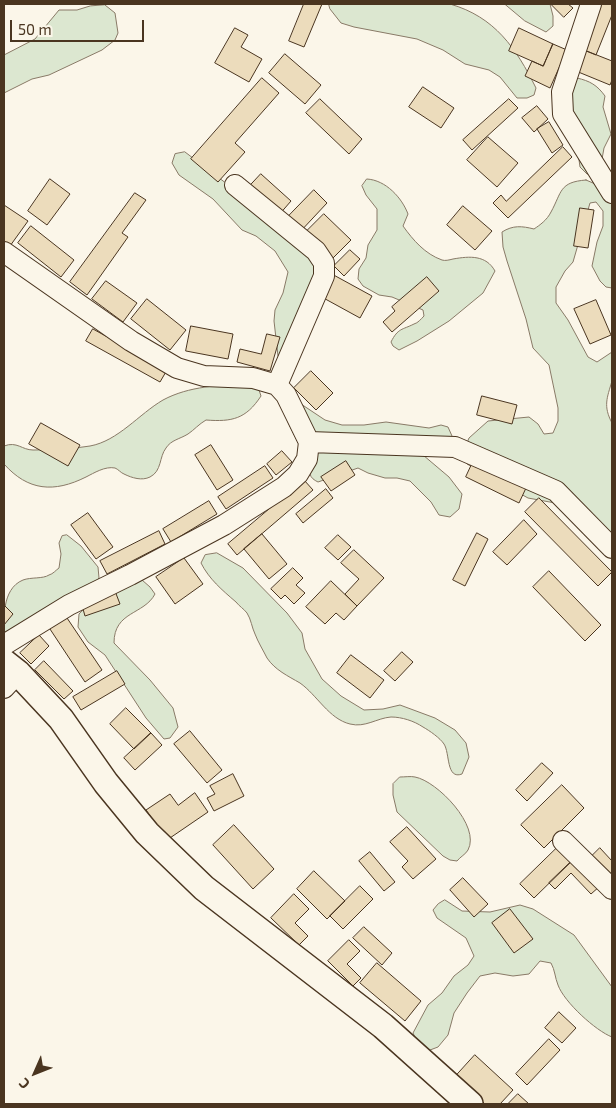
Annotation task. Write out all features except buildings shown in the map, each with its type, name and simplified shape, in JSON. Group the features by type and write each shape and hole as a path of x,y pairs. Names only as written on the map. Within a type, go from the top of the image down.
{"main road":[{"path":"9,674 60,719 106,783 146,833 204,888 383,1026 470,1104"}],"lane":[{"path":"591,4 562,92 561,102 563,114 612,193"},
{"path":"235,185 316,251 324,263 324,276 277,385"},
{"path":"4,252 131,341 177,368 204,376 253,378 277,385 286,395 309,442 307,459 298,474 284,487 224,525 69,605 4,644"},
{"path":"309,442 455,447 556,491 612,548"},
{"path":"563,841 612,889"}],"green space":[{"path":"329,4 450,4 466,10 492,26 512,47 536,88 534,95 527,98 517,98 500,77 489,70 465,64 443,50 417,39 341,23 330,9"},
{"path":"505,4 550,4 553,26 546,32 525,21"},
{"path":"105,5 115,13 118,33 115,40 102,50 49,75 32,79 4,93 4,55 35,39 59,10 77,10 90,6"},
{"path":"577,78 593,84 605,96 603,107 611,134 604,148 602,159 593,175 587,174 580,167 569,87"},
{"path":"185,152 231,187 317,262 319,287 285,368 278,356 274,321 275,310 283,293 288,272 275,251 256,236 242,230 213,199 179,175 172,163 175,154"},
{"path":"367,179 387,186 397,196 408,214 403,226 415,241 430,254 442,260 465,257 482,259 495,271 483,293 449,321 399,350 391,342 394,337 401,330 419,321 424,316 423,310 392,297 379,295 363,286 358,279 359,269 366,258 368,245 377,230 377,209 366,195 362,186"},
{"path":"586,180 600,186 612,200 612,288 606,287 600,281 592,266 597,242 603,226 603,211 596,202 590,203 573,262 565,271 556,287 556,303 568,320 588,357 597,362 612,352 613,378 607,397 607,407 612,423 612,554 566,505 528,498 467,464 464,450 469,438 488,421 529,417 538,424 544,434 553,433 558,421 558,408 549,365 533,348 526,319 503,247 502,232 518,227 534,229 548,217 562,189 571,183"},
{"path":"249,384 259,390 261,396 250,410 231,419 206,420 188,434 173,441 164,452 157,471 147,478 134,478 116,469 107,468 63,486 42,487 22,480 4,464 4,446 16,445 33,450 90,446 110,439 154,406 173,395 205,387"},
{"path":"298,402 325,420 342,425 386,422 429,428 441,425 448,427 452,436 447,444 423,455 449,477 462,494 459,509 450,517 439,515 431,502 410,481 385,478 358,468 318,482 310,475 306,459 284,411 283,405"},
{"path":"67,535 81,546 98,567 99,578 89,593 4,639 5,606 11,590 23,580 52,574 59,568 61,554 59,543 62,536"},
{"path":"217,553 243,568 287,613 302,633 305,649 322,679 341,696 364,710 383,709 400,705 435,718 455,730 466,743 469,757 462,774 457,775 451,770 444,744 419,725 395,717 361,725 350,724 329,712 306,688 274,666 259,643 247,613 216,584 201,563 205,555"},
{"path":"142,580 155,594 144,606 124,619 115,633 114,643 150,680 173,708 178,727 170,738 164,739 146,718 105,655 88,642 78,627 79,614 103,589"},
{"path":"400,777 415,777 424,780 445,796 463,817 470,840 468,850 457,861 443,856 397,812 393,795 393,784"},
{"path":"445,900 462,911 490,912 520,905 533,909 574,935 612,987 612,1037 605,1034 581,1015 561,992 551,963 540,961 529,974 513,976 495,973 480,976 454,1013 448,1035 438,1047 422,1053 413,1033 428,1005 442,993 454,976 468,965 474,956 466,938 437,918 433,910"}]}
